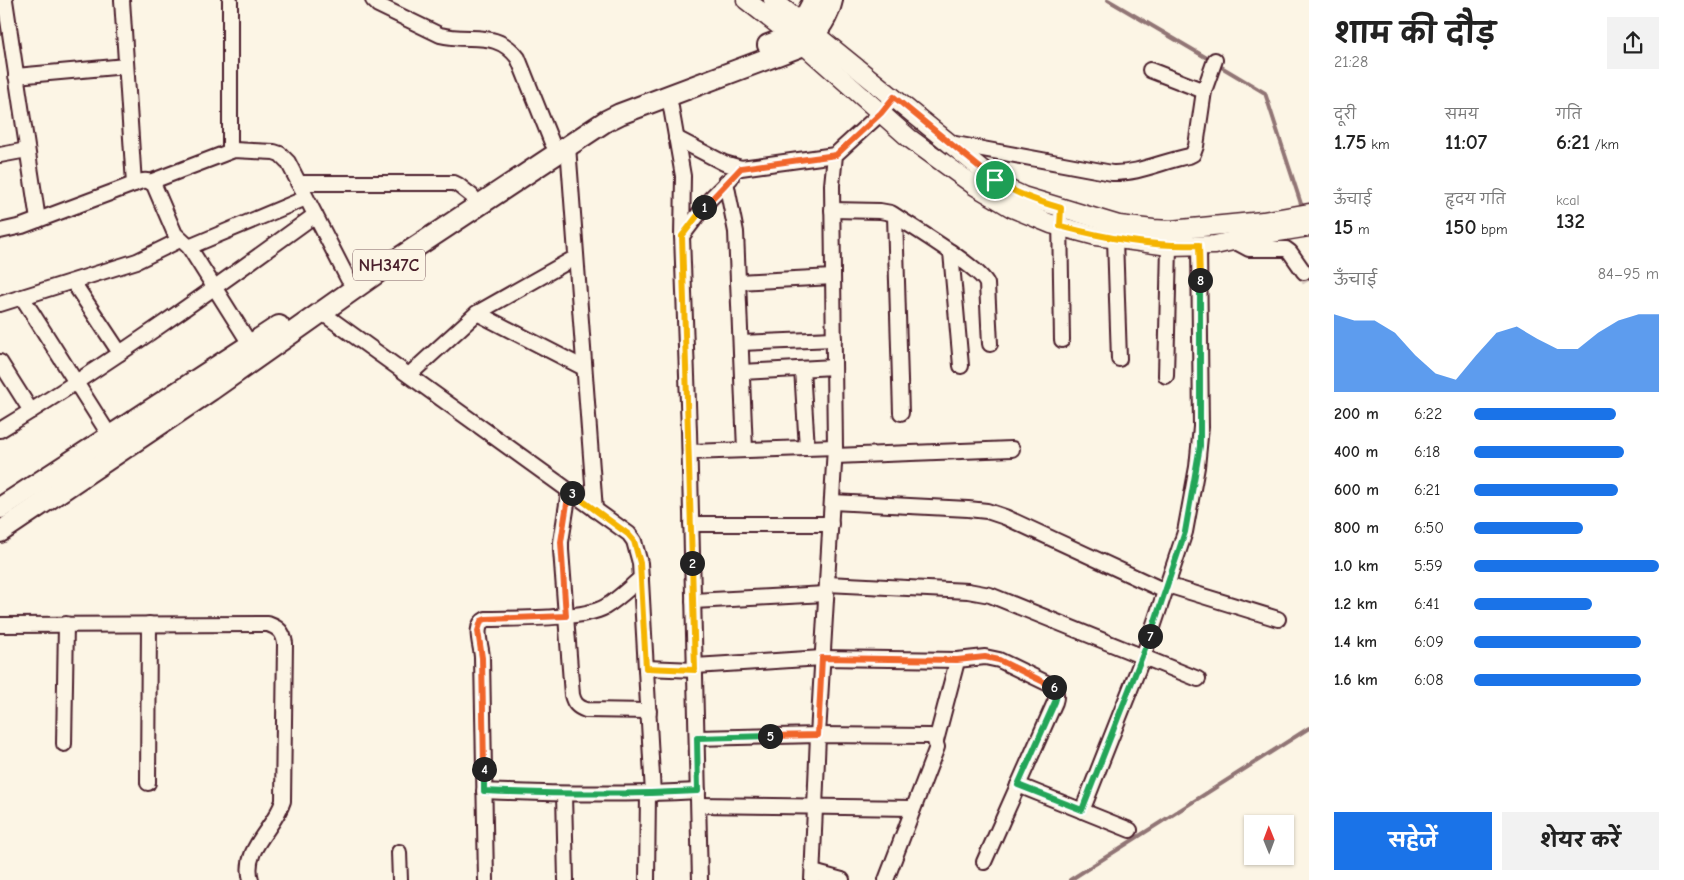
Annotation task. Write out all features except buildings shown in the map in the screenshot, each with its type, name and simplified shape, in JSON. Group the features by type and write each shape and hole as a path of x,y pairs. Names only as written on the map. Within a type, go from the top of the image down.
{"highway":[{"path":"803,35 814,0"},
{"path":"803,35 828,11 832,0"},
{"name":"NH347C","path":"2,519 110,436 472,196 560,144 613,117 668,96 719,70 803,35"},
{"name":"NH347C","path":"2,519 211,390 560,144 610,105 638,93 719,70"}],"main road":[{"path":"746,0 803,35 894,97 1010,190 1023,196 1119,225 1153,229 1309,227"},
{"path":"774,0 803,35 881,113 909,138 975,186 1012,208 1060,226 1096,236 1169,246 1215,245 1234,240 1309,212"}],"street":[{"path":"5,0 38,220"},
{"path":"122,0 134,184"},
{"path":"230,0 230,151"},
{"path":"373,0 378,5 440,34 451,37 501,42 511,49 518,58 560,144 576,257 595,510"},
{"path":"950,143 1120,173 1154,166 1193,154 1196,146 1204,91 1215,60"},
{"path":"16,76 126,66"},
{"path":"1150,70 1204,91"},
{"path":"668,96 684,176 682,236 690,452 700,880"},
{"path":"676,138 724,163 741,168 836,155 881,113 894,97"},
{"path":"0,155 28,150"},
{"path":"150,182 230,151 241,150 280,154 288,162 348,279"},
{"path":"836,155 832,185 835,451 822,658 812,876 842,880"},
{"path":"682,236 710,200 741,168"},
{"path":"0,231 22,226 147,180 154,185 174,234 185,243 250,344"},
{"path":"726,182 736,232 746,450"},
{"path":"298,183 454,183 458,184 472,196"},
{"path":"0,304 143,259 306,198"},
{"path":"1061,208 1062,340"},
{"path":"832,210 886,211 951,252 986,280 990,344"},
{"path":"0,430 120,353 215,288 315,215"},
{"path":"895,216 901,413"},
{"path":"1115,239 1119,359"},
{"path":"1234,240 1249,249 1286,249 1304,272"},
{"path":"1082,810 1143,657 1185,532 1200,446 1199,245"},
{"path":"1166,376 1169,246"},
{"path":"951,252 961,366"},
{"path":"409,375 477,314 576,257"},
{"path":"738,282 833,277"},
{"path":"73,282 120,353"},
{"path":"22,298 110,436"},
{"path":"322,312 628,534 634,541 640,563 648,711 651,794 647,880"},
{"path":"477,314 584,368"},
{"path":"741,343 834,339"},
{"path":"0,362 31,411"},
{"path":"742,372 834,368"},
{"path":"802,369 807,448"},
{"path":"690,452 807,448 835,451 1012,449"},
{"path":"569,491 561,542 574,702 579,708 586,710 648,711"},
{"path":"832,502 987,511 1005,517 1166,588 1278,619"},
{"path":"691,524 831,524"},
{"path":"486,880 482,658 478,631 481,621 486,619 566,616 591,612 603,608 641,578"},
{"path":"693,601 827,589 968,591 984,594 1198,679"},
{"path":"0,624 268,624 282,632 284,638 282,801 278,812 251,854 249,864 251,880"},
{"path":"64,744 66,624"},
{"path":"148,783 149,624"},
{"path":"646,668 695,668 822,658 957,660 985,657 999,660 1053,686 1057,696 984,862"},
{"path":"886,880 936,746 956,665"},
{"path":"697,738 818,735 930,736 936,741"},
{"path":"1018,785 1130,830"},
{"path":"484,791 564,794 651,794 815,807 914,808"},
{"path":"564,794 566,880"},
{"path":"399,852 400,880"}],"waterway":[{"path":"1108,0 1212,61"},
{"path":"1218,65 1265,93 1303,210"},
{"path":"1070,880 1309,728"}],"tunnel":[{"path":"1304,272 1309,281"}],"route":[{"path":"894,97 995,180 1023,196 1061,208 1060,226 1096,236 1169,246 1199,245 1201,427 1197,467 1185,532 1143,657 1082,810 1018,785 1055,702 1057,696 1053,686 999,660 985,657 957,660 822,658 818,735 697,738 698,791 648,794 564,794 484,791 482,652 478,631 479,626 481,621 486,619 566,616 561,542 569,491 628,534 634,541 640,563 646,668 695,670 682,236 710,200 741,168 836,155 881,113 894,97"}]}
